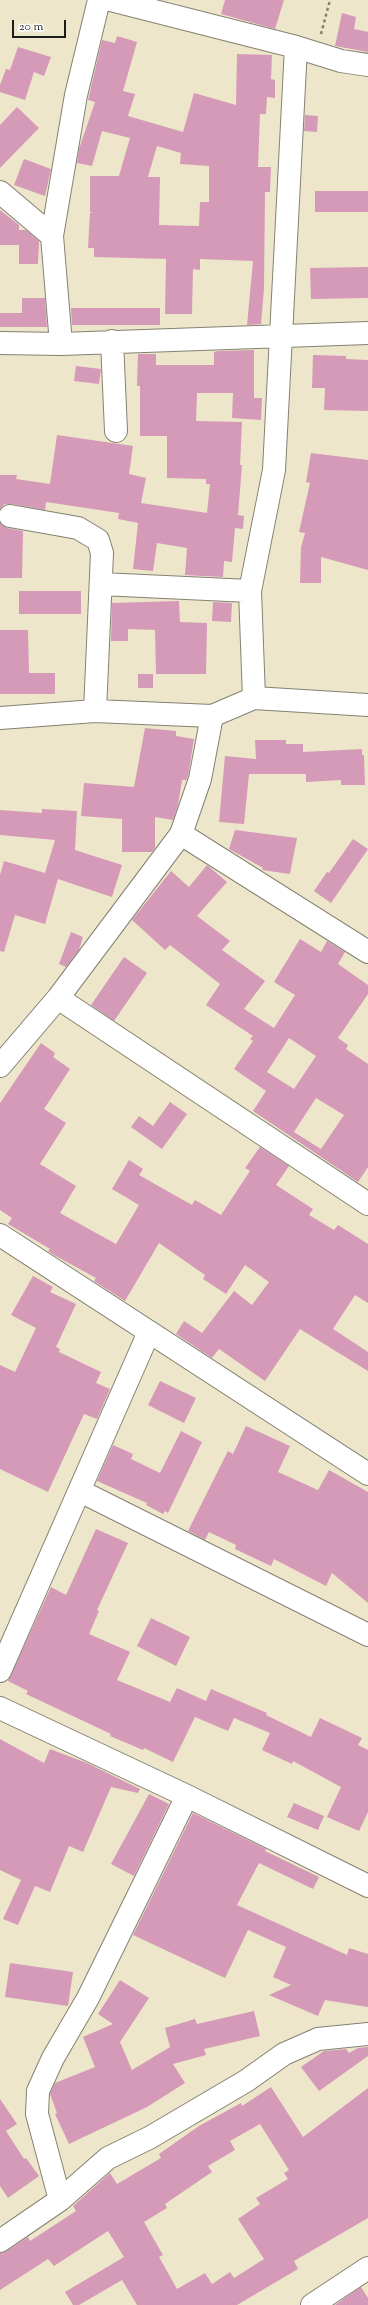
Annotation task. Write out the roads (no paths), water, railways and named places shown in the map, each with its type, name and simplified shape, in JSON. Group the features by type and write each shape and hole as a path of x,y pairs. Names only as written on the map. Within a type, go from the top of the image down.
{"street":[{"path":"61,344 52,236 76,95 99,0"},
{"path":"111,0 306,50 341,61 368,65"},
{"path":"254,698 250,590 274,470 282,335 306,50"},
{"path":"0,192 52,236"},
{"path":"0,343 61,344 368,333"},
{"path":"112,341 116,431"},
{"path":"10,516 78,528 98,540 102,554 95,711"},
{"path":"101,584 250,590"},
{"path":"0,718 95,711 212,716 254,698 368,705"},
{"path":"0,1066 58,998 181,834 200,780 212,716"},
{"path":"181,834 368,952"},
{"path":"58,998 368,1204"},
{"path":"0,1235 368,1474"},
{"path":"0,1671 149,1332"},
{"path":"80,1491 368,1635"},
{"path":"0,1708 187,1796 368,1886"},
{"path":"60,2200 37,2114 38,2091 53,2058 88,1998 187,1796"},
{"path":"0,2241 60,2200 108,2158 149,2138 246,2081 284,2054 318,2039 368,2034"},
{"path":"312,2305 368,2268"}]}
